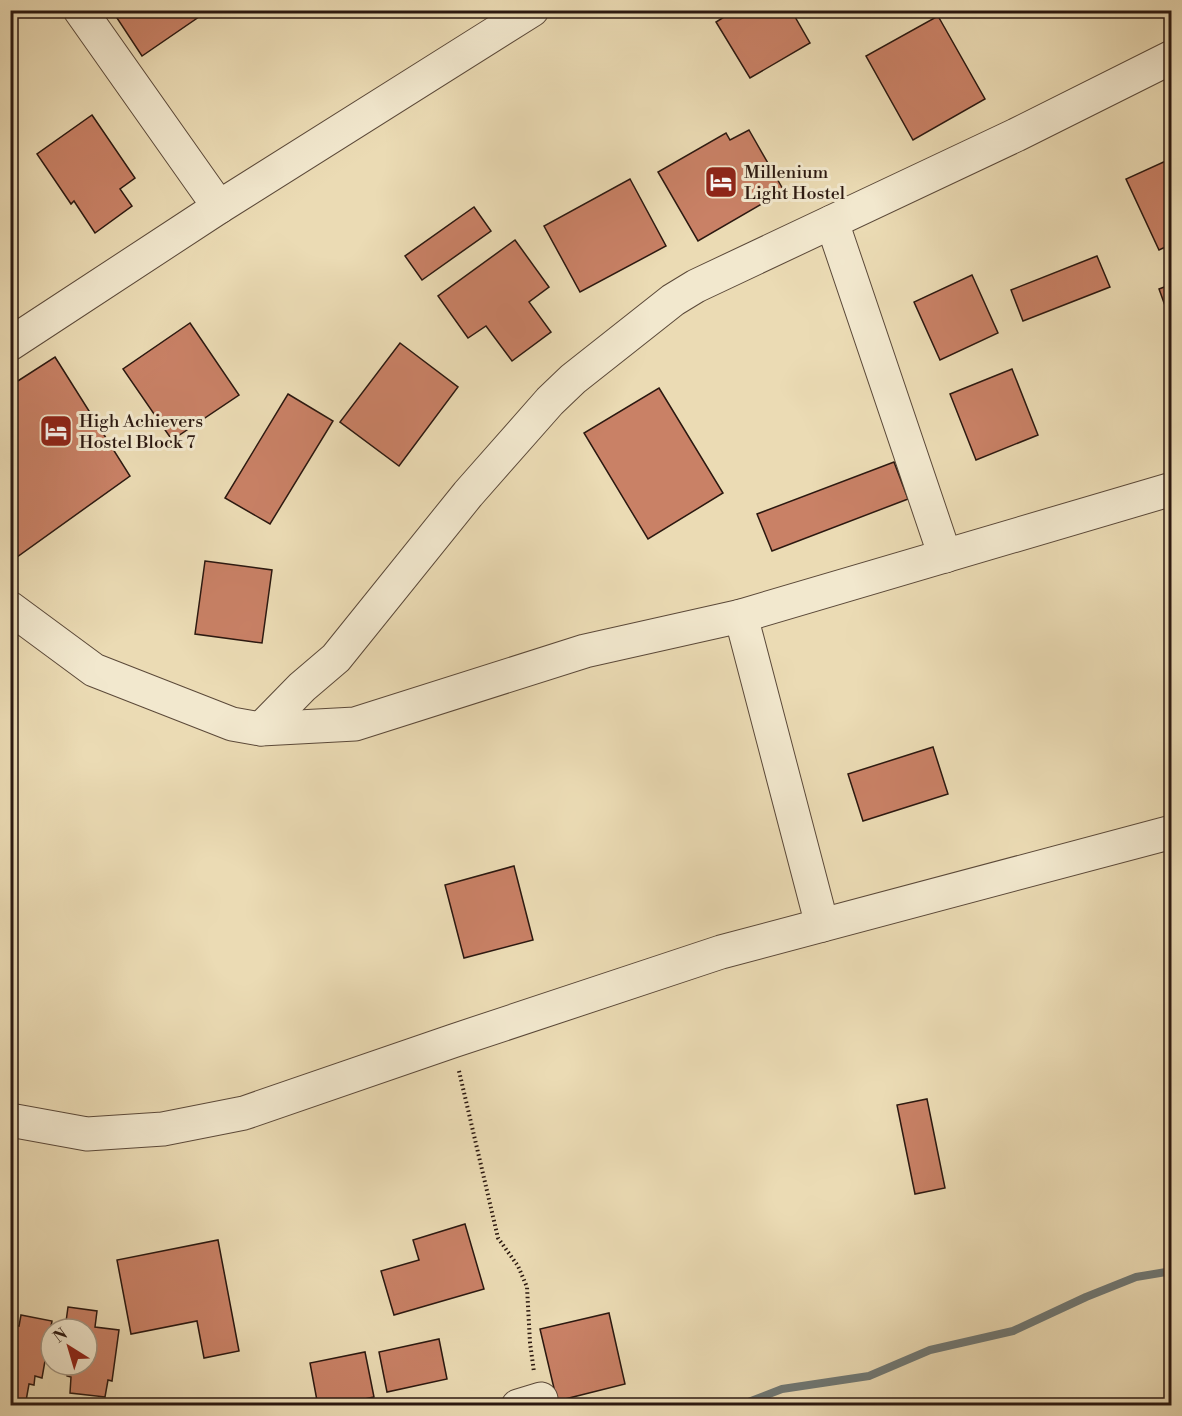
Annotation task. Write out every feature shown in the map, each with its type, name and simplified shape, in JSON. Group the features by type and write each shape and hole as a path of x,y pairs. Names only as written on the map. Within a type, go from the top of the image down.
{"street":[{"path":"80,10 219,207"},
{"path":"10,344 219,207 532,10"},
{"path":"261,729 302,687 336,658 468,494 550,400 573,379 681,296 696,286 1005,140 1172,57"},
{"path":"832,222 945,556"},
{"path":"10,608 94,670 232,724 261,729 355,724 585,651 741,616 1172,489"},
{"path":"741,616 822,925"},
{"path":"10,1120 87,1134 163,1129 243,1113 721,952 1172,832"}],"path":[{"path":"453,1041 498,1238 518,1266 527,1287 531,1359 536,1384 529,1402"}],"building":[{"path":"122,10 209,10 142,56 115,15"},
{"path":"735,10 791,10 810,43 750,78 716,22"},
{"path":"938,16 985,99 913,140 866,56"},
{"path":"92,115 135,178 120,189 132,206 95,233 74,201 71,204 37,154"},
{"name":"Millenium Light Hostel","path":"749,130 784,191 698,241 658,172 726,133 730,140"},
{"path":"1168,160 1172,168 1172,244 1159,250 1126,179"},
{"path":"630,179 666,246 580,292 544,226"},
{"path":"474,207 491,231 422,280 405,256"},
{"path":"515,240 549,287 529,302 551,332 512,361 486,326 468,338 438,296"},
{"path":"1097,256 1110,287 1023,321 1011,290"},
{"path":"972,275 998,333 940,360 914,302"},
{"path":"1172,284 1172,325 1159,289"},
{"path":"190,323 239,395 172,440 123,369"},
{"path":"400,343 458,387 399,466 340,422"},
{"name":"High Achievers Hostel Block 7","path":"55,357 130,476 10,562 10,386"},
{"path":"1012,369 1038,435 976,460 950,394"},
{"path":"659,388 723,493 648,539 584,433"},
{"path":"288,394 333,421 270,524 225,498"},
{"path":"894,462 908,499 772,551 757,514"},
{"path":"205,561 272,570 262,643 195,634"},
{"path":"933,747 948,794 863,821 848,774"},
{"path":"514,866 533,940 464,958 445,885"},
{"path":"927,1099 945,1188 915,1194 897,1105"},
{"path":"465,1224 484,1289 394,1315 381,1271 419,1260 413,1240"},
{"path":"218,1240 239,1351 204,1358 197,1321 131,1334 117,1260"},
{"path":"68,1307 97,1311 96,1317 67,1317"},
{"path":"609,1313 625,1384 557,1401 540,1329"},
{"path":"21,1315 39,1318 39,1377 42,1377 42,1378 35,1376 34,1385 29,1384 26,1401 10,1399 10,1324 19,1326"},
{"path":"99,1328 119,1330 112,1381 108,1380 105,1397 70,1393 71,1377 99,1377"},
{"path":"439,1339 447,1379 387,1392 379,1352"},
{"path":"365,1352 374,1397 331,1406 318,1406 310,1363"}],"waterway":[{"path":"738,1406 782,1389 869,1376 930,1350 1013,1331 1136,1277 1172,1271"}],"place":[{"name":"Millenium Light Hostel","path":"721,182"},
{"name":"High Achievers Hostel Block 7","path":"56,431"}]}
